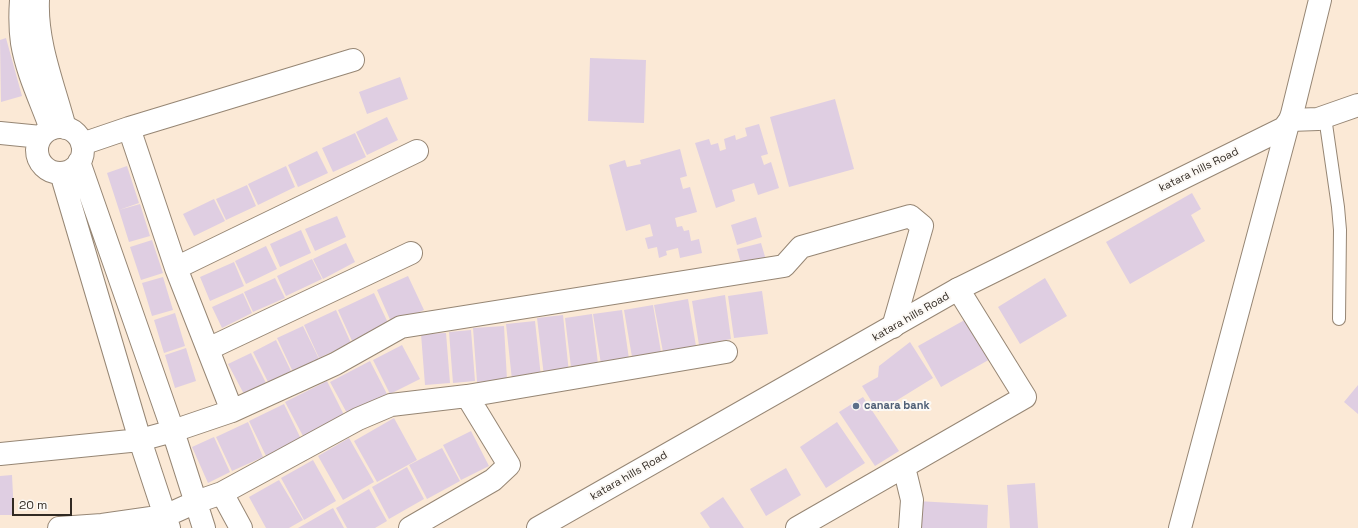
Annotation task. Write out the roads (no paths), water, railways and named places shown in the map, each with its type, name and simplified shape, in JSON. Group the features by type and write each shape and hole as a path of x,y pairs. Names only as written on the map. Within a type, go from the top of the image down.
{"street":[{"path":"1180,528 1305,120 1320,0"},
{"path":"29,9 22,44 29,69 52,131"},
{"path":"52,131 38,144 38,158 47,169 54,172 130,128 353,60"},
{"name":"katara hills Road","path":"545,526 958,289 1284,128 1305,120 1358,105"},
{"path":"130,128 176,268 232,411"},
{"path":"0,133 52,131 76,134 74,160 140,440 167,522"},
{"path":"176,268 417,151"},
{"path":"74,160 174,432 204,528"},
{"path":"0,454 140,440 174,432 232,411 334,364 401,328 784,266 801,247 910,216 922,226 893,327"},
{"path":"208,349 411,252"},
{"path":"797,528 1025,397 958,289"},
{"path":"72,528 167,522 196,502 222,493 358,419 392,405 467,396 726,352"},
{"path":"410,528 493,480 508,465 467,396"},
{"path":"904,467 912,500 910,528"},
{"path":"222,493 241,528"}],"lane":[{"path":"1305,120 1338,207 1340,230 1339,319"}],"place":[{"name":"canara bank","path":"856,406"}]}
